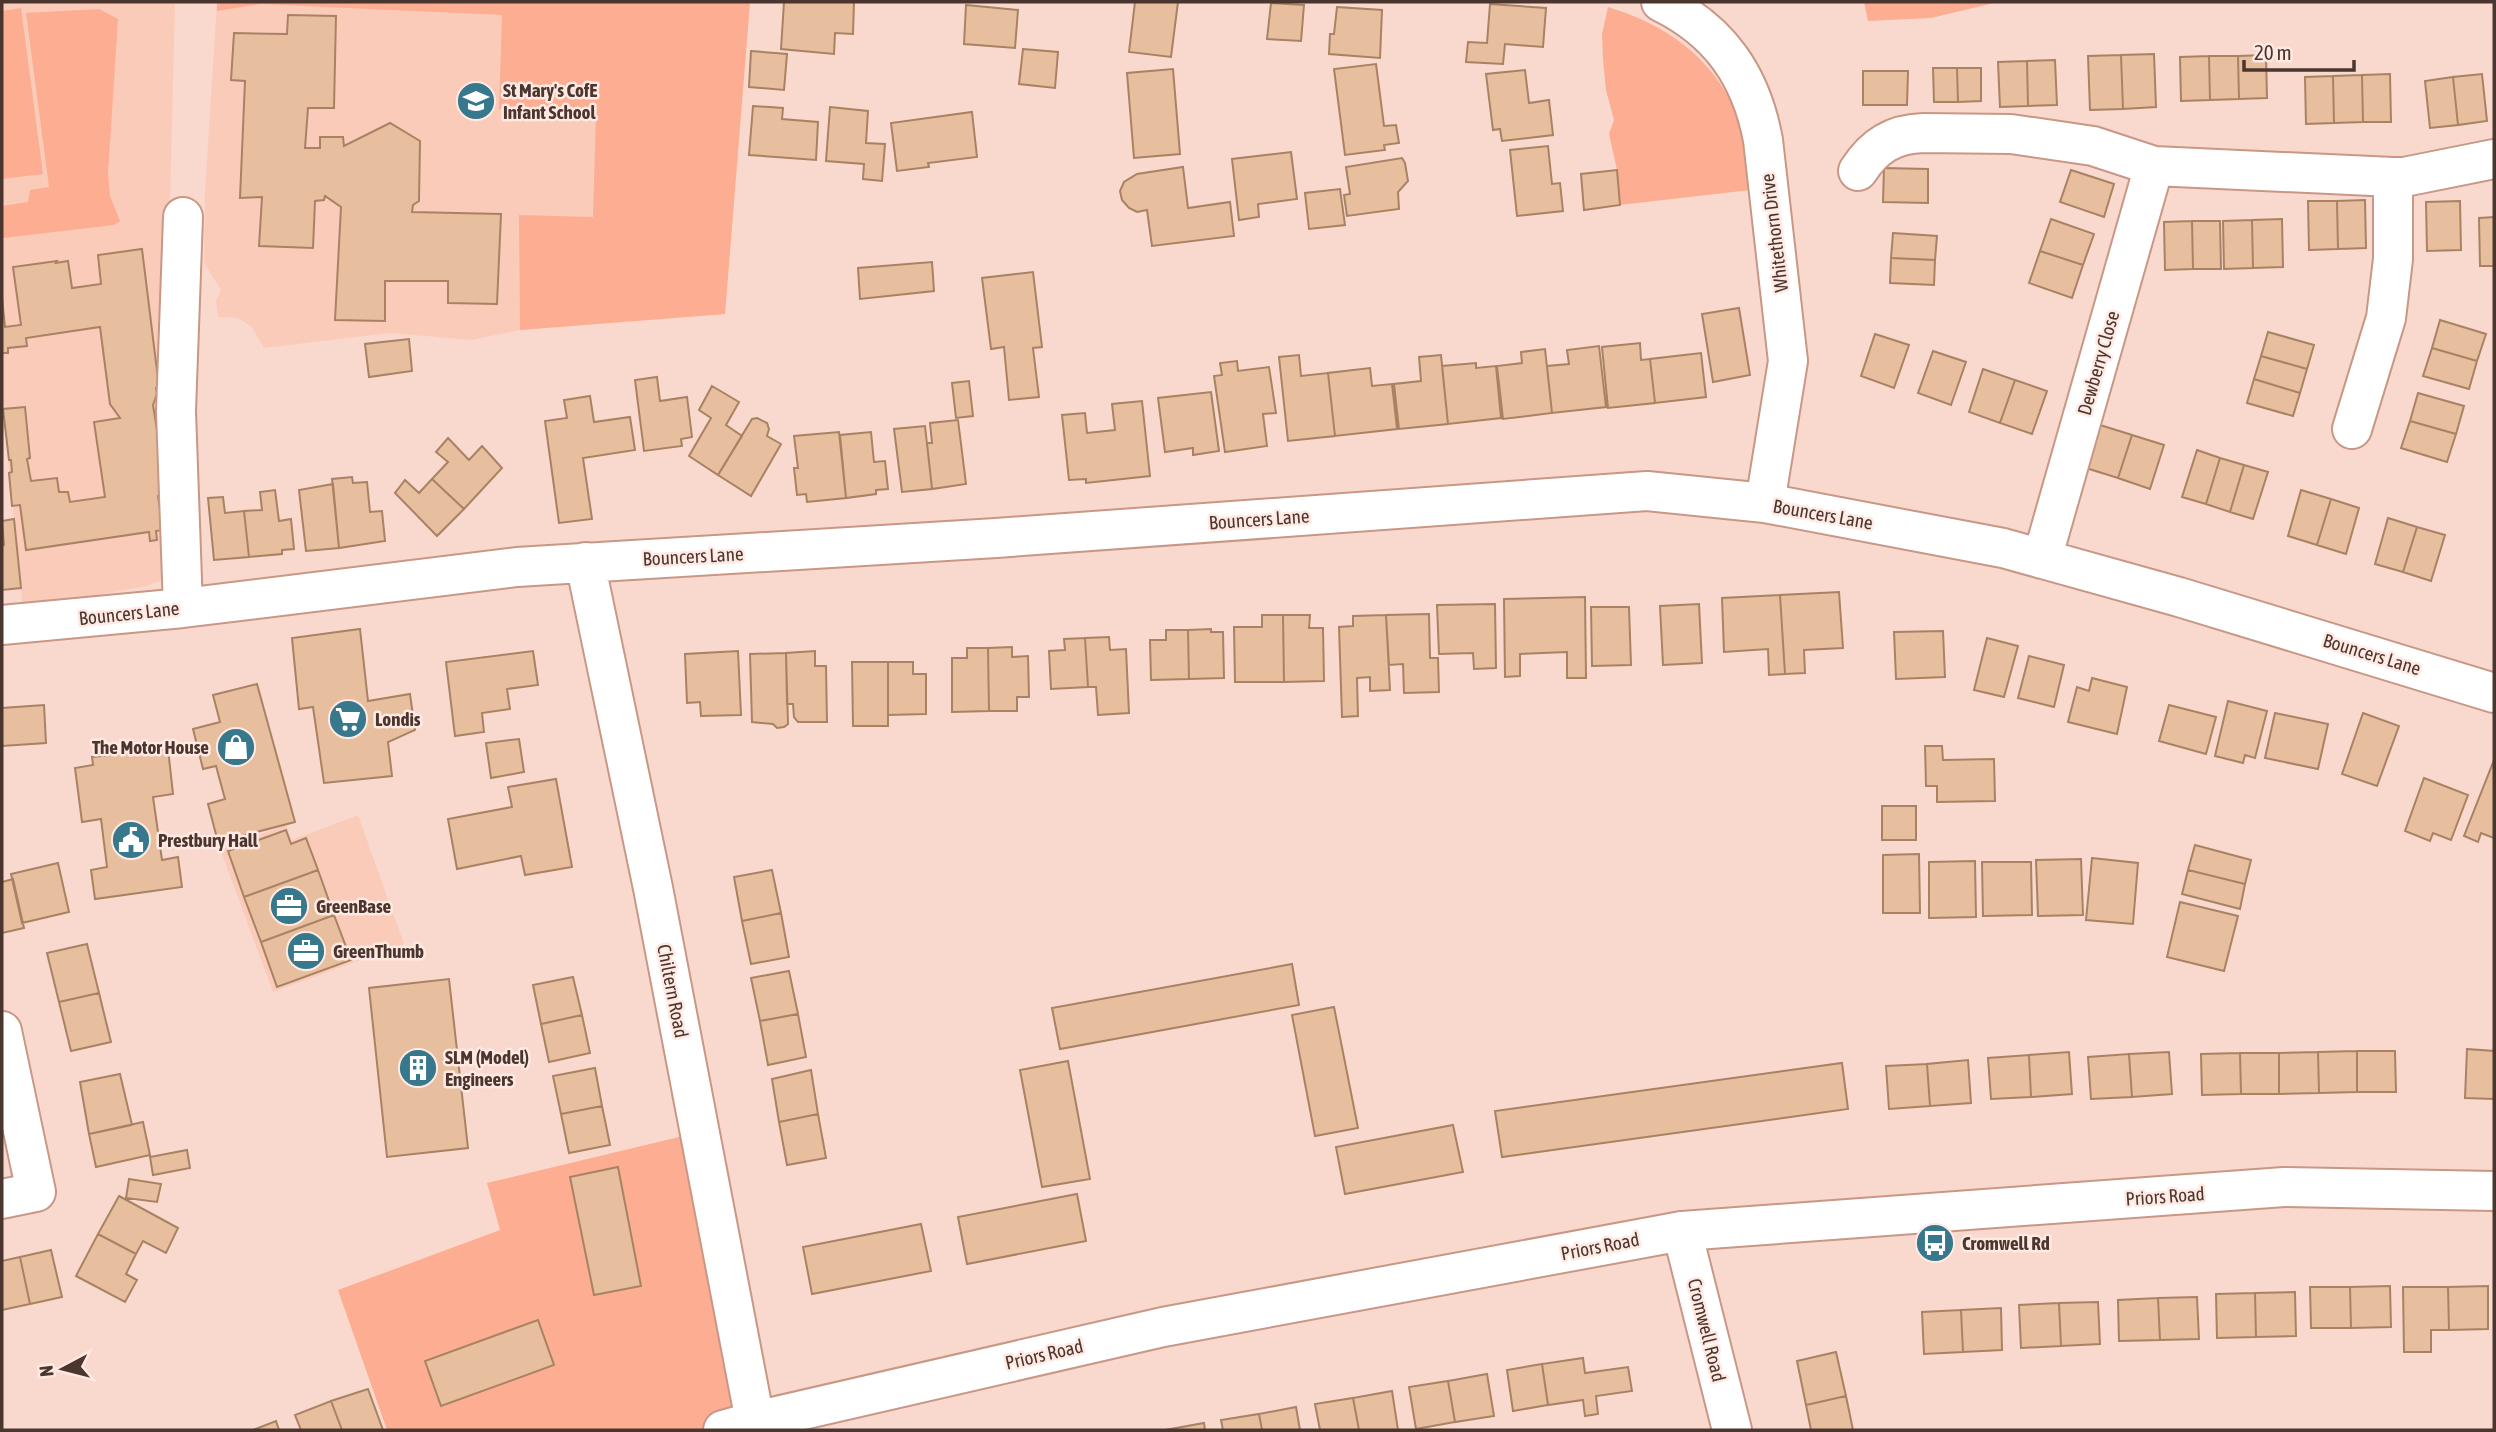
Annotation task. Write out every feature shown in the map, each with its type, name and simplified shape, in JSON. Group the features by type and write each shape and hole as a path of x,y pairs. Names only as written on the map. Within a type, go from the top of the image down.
{"street":[{"name":"Whitethorn Drive","path":"1661,2 1680,11 1720,45 1743,78 1758,114 1788,361 1765,503"},
{"path":"1858,171 1868,155 1883,143 1909,134 2011,134 2093,146 2154,166 2393,177 2494,159"},
{"name":"Dewberry Close","path":"2042,559 2154,166"},
{"path":"2352,429 2386,318 2393,259 2393,177"},
{"path":"183,217 176,411 183,608"},
{"name":"Bouncers Lane","path":"2,625 183,608 517,567 1010,537 1647,491 1765,503 2003,548 2205,604 2494,693"},
{"name":"Chiltern Road","path":"584,562 653,888 739,1425"},
{"path":"2,1031 36,1192 2,1199"},
{"name":"Priors Road","path":"739,1425 1163,1327 1682,1231 2284,1188 2494,1191"},
{"name":"Cromwell Road","path":"1682,1231 1732,1430"}],"shaded area":[{"path":"2,2 175,2 165,404 168,578 146,586 23,609 2,416"},
{"name":"St Mary's CofE Infant School","path":"217,2 750,2 725,314 520,330 471,340 390,333 264,348 252,327 238,318 218,317 216,300 221,290 204,263 205,191"},
{"path":"217,2 750,2 725,314 520,330 519,215 593,217 596,113 499,109 502,15 261,4 217,11"},
{"path":"1864,2 1998,2 1931,18 1868,21"},
{"path":"1608,7 1643,20 1675,38 1714,75 1741,120 1750,190 1620,205 1617,170 1609,134 1614,120 1606,90 1603,60 1602,34"},
{"path":"21,8 43,174 2,179 2,11"},
{"path":"99,9 118,19 108,174 110,196 120,221 114,225 3,238 2,206 28,202 30,190 49,187 26,13"},
{"path":"358,815 404,944 273,992 220,849 286,825 292,840"},
{"path":"700,1132 755,1421 723,1430 387,1430 338,1290 500,1230 487,1183","holes":["617,1167 640,1286 594,1295 570,1177"]}],"building":[{"path":"784,2 854,2 853,34 835,33 834,54 781,49"},
{"path":"1135,2 1178,2 1171,57 1129,52"},
{"path":"1271,3 1304,5 1301,41 1267,39"},
{"path":"1490,4 1546,8 1543,47 1505,44 1503,64 1466,62 1468,42 1487,43"},
{"path":"966,5 1018,10 1015,48 964,44"},
{"path":"1337,7 1382,10 1380,58 1329,54 1330,34 1334,34"},
{"path":"288,15 336,16 334,108 308,108 305,148 320,148 320,137 343,137 344,146 390,123 420,141 419,201 413,205 412,212 501,214 497,304 448,303 448,281 385,281 385,321 335,320 341,207 325,196 324,200 315,201 313,248 259,246 262,197 240,198 245,81 231,80 234,33 287,34"},
{"path":"1023,49 1058,52 1055,88 1019,84"},
{"path":"751,51 787,54 784,90 749,87"},
{"path":"2154,54 2156,107 2123,109 2121,55"},
{"path":"2121,55 2123,109 2090,110 2088,56"},
{"path":"2266,55 2267,98 2239,99 2238,56"},
{"path":"2209,56 2210,100 2181,101 2180,57"},
{"path":"2209,56 2238,56 2239,99 2210,100"},
{"path":"2055,60 2057,105 2028,106 2027,61"},
{"path":"2027,61 2028,106 2000,107 1998,62"},
{"path":"1376,64 1384,126 1396,125 1399,143 1384,145 1385,150 1345,155 1334,69"},
{"path":"1933,68 1957,68 1958,102 1934,102"},
{"path":"1957,68 1981,68 1981,101 1958,102"},
{"path":"1173,69 1180,154 1134,158 1127,73"},
{"path":"1525,70 1529,103 1549,100 1553,135 1502,141 1500,129 1493,130 1486,74"},
{"path":"1863,71 1908,71 1907,105 1863,105"},
{"path":"2390,74 2391,122 2363,122 2362,75"},
{"path":"2482,74 2487,121 2458,125 2453,77"},
{"path":"2362,75 2363,122 2334,123 2333,76"},
{"path":"2333,76 2334,123 2306,124 2305,77"},
{"path":"2453,77 2458,125 2430,128 2425,81"},
{"path":"753,106 783,108 782,119 818,122 816,160 749,155"},
{"path":"830,107 868,111 866,143 885,144 882,181 863,179 864,164 826,161"},
{"path":"972,112 977,157 928,163 929,167 897,171 891,123"},
{"path":"1548,146 1552,184 1560,183 1563,211 1517,216 1510,150"},
{"path":"1291,152 1297,199 1258,204 1259,217 1239,220 1232,159"},
{"path":"1402,158 1408,181 1398,192 1399,209 1347,216 1344,195 1350,194 1346,167"},
{"path":"1183,167 1188,208 1230,202 1234,236 1152,246 1147,210 1137,212 1129,208 1122,200 1120,191 1124,182 1137,174"},
{"path":"1884,168 1928,169 1928,203 1883,202"},
{"path":"1617,170 1620,205 1584,210 1581,174"},
{"path":"2071,170 2114,184 2104,217 2060,202"},
{"path":"1340,189 1345,225 1309,229 1305,193"},
{"path":"2365,200 2366,248 2338,249 2337,201"},
{"path":"2308,201 2337,201 2338,249 2309,250"},
{"path":"2460,201 2461,250 2427,251 2426,202"},
{"path":"2494,217 2494,266 2480,266 2479,218"},
{"path":"2051,219 2094,234 2083,265 2040,251"},
{"path":"2282,219 2283,267 2253,268 2252,220"},
{"path":"2252,220 2253,268 2224,269 2223,221"},
{"path":"2192,221 2193,269 2165,270 2164,222"},
{"path":"2192,221 2220,221 2221,269 2193,269"},
{"path":"1893,233 1937,236 1935,260 1891,258"},
{"path":"142,249 159,387 156,388 153,405 163,467 165,495 158,496 163,530 156,531 157,540 150,541 149,532 26,550 20,505 12,506 9,473 12,472 11,460 3,409 25,407 30,458 27,459 31,481 57,478 59,492 68,492 70,502 105,497 94,422 120,418 110,404 100,327 26,338 27,346 8,348 8,353 2,353 2,297 5,327 21,325 13,267 68,261 72,288 101,284 98,255"},
{"path":"2040,251 2083,265 2072,298 2029,283"},
{"path":"1891,258 1935,260 1934,285 1890,283"},
{"path":"932,262 934,291 860,299 858,268"},
{"path":"1033,272 1042,347 1033,348 1039,397 1009,400 1004,347 991,349 982,278"},
{"path":"1739,308 1750,375 1713,382 1702,314"},
{"path":"2440,320 2486,334 2477,361 2432,348"},
{"path":"2268,332 2314,345 2307,369 2261,356"},
{"path":"1875,334 1909,345 1894,388 1861,376"},
{"path":"409,339 412,371 369,377 365,344"},
{"path":"1640,343 1641,360 1650,359 1655,403 1608,408 1602,347"},
{"path":"1599,346 1606,407 1552,413 1547,366 1569,364 1567,350"},
{"path":"2432,348 2477,361 2469,389 2423,376"},
{"path":"1545,349 1552,413 1503,419 1497,366 1522,363 1521,352"},
{"path":"1933,351 1966,362 1951,405 1918,393"},
{"path":"1701,353 1706,397 1655,403 1650,359"},
{"path":"1299,355 1301,376 1328,373 1335,436 1288,441 1279,357"},
{"path":"1441,355 1448,424 1399,429 1394,384 1421,381 1419,357"},
{"path":"2261,356 2307,369 2300,393 2254,379"},
{"path":"1237,361 1238,371 1269,367 1276,413 1263,414 1267,446 1225,452 1214,376 1222,375 1220,363"},
{"path":"1476,363 1476,368 1496,366 1501,418 1448,424 1442,366"},
{"path":"1370,368 1372,386 1392,384 1397,429 1335,436 1328,373"},
{"path":"1983,369 2015,380 2000,423 1969,412"},
{"path":"657,377 660,401 687,397 692,437 681,439 682,446 644,451 635,380"},
{"path":"2254,379 2300,393 2293,416 2247,403"},
{"path":"2015,380 2047,391 2032,434 2000,423"},
{"path":"969,381 973,416 956,418 952,383"},
{"path":"712,386 739,402 726,425 742,436 718,475 689,456 711,418 699,410"},
{"path":"1211,392 1219,451 1193,455 1193,448 1165,452 1158,398"},
{"path":"2418,393 2464,406 2456,434 2410,421"},
{"path":"590,396 594,422 630,417 635,450 583,458 592,519 559,523 545,421 567,418 564,400"},
{"path":"1142,401 1150,476 1086,483 1086,479 1069,480 1062,415 1085,413 1087,433 1115,430 1112,404"},
{"path":"757,418 767,423 767,436 781,444 751,496 718,475 752,419"},
{"path":"958,420 966,484 932,489 927,443 932,443 930,423"},
{"path":"2410,421 2456,434 2447,462 2401,448"},
{"path":"2100,425 2132,435 2118,478 2086,468"},
{"path":"925,426 932,489 902,492 894,429"},
{"path":"839,432 846,498 807,502 806,494 797,495 794,468 798,468 794,436"},
{"path":"871,432 874,462 885,461 888,489 876,490 876,494 846,498 840,435"},
{"path":"2132,435 2164,445 2150,489 2118,478"},
{"path":"448,438 469,460 482,446 502,468 464,509 432,479 448,462 436,452"},
{"path":"2197,450 2220,458 2206,504 2182,497"},
{"path":"2220,458 2244,465 2230,512 2206,504"},
{"path":"2244,465 2268,472 2253,519 2230,512"},
{"path":"352,477 353,483 367,482 370,512 382,511 385,541 339,548 332,479"},
{"path":"432,479 464,509 437,536 395,493 405,480 419,493"},
{"path":"333,484 339,548 306,551 299,490"},
{"path":"275,490 279,521 291,519 294,549 282,550 282,554 249,557 244,511 262,510 260,492"},
{"path":"2301,490 2331,499 2317,545 2288,536"},
{"path":"223,497 225,513 244,511 249,557 214,560 208,498"},
{"path":"2331,499 2359,508 2346,554 2317,545"},
{"path":"2388,518 2417,527 2403,572 2375,564"},
{"path":"14,519 21,588 2,590 2,521"},
{"path":"2417,527 2445,535 2431,581 2403,572"},
{"path":"1839,592 1843,648 1804,650 1805,673 1785,674 1780,595"},
{"path":"1780,595 1785,674 1769,675 1768,649 1724,652 1722,598"},
{"path":"1585,597 1586,678 1567,678 1567,652 1520,654 1520,676 1505,677 1504,599"},
{"path":"1495,604 1496,668 1474,669 1473,653 1439,654 1437,605"},
{"path":"1699,604 1702,663 1663,665 1660,606"},
{"path":"1591,607 1629,607 1631,665 1592,666"},
{"path":"1429,614 1430,658 1438,658 1439,692 1404,693 1403,664 1389,665 1386,615"},
{"path":"1262,615 1283,615 1284,682 1235,682 1234,627 1262,627"},
{"path":"1283,615 1310,615 1309,628 1323,628 1324,681 1284,682"},
{"path":"1386,615 1390,690 1370,691 1370,677 1357,678 1358,716 1342,717 1339,627 1353,626 1353,616"},
{"path":"360,629 368,701 410,694 415,730 388,742 392,776 324,783 313,707 299,709 292,638"},
{"path":"1211,629 1211,632 1223,632 1224,678 1189,679 1188,630"},
{"path":"1166,630 1188,630 1189,679 1151,680 1150,640 1166,640"},
{"path":"1943,631 1945,677 1896,679 1894,632"},
{"path":"1109,637 1110,650 1126,649 1129,713 1098,715 1096,687 1088,687 1085,638"},
{"path":"1085,638 1088,687 1051,689 1049,651 1065,650 1064,639"},
{"path":"1987,638 2018,646 2004,697 1974,690"},
{"path":"1012,647 1012,657 1028,656 1029,697 1017,697 1017,711 989,711 988,648"},
{"path":"967,648 988,648 989,711 952,712 952,658 967,658"},
{"path":"533,651 538,685 507,689 510,709 482,713 484,732 455,736 446,662"},
{"path":"738,651 741,715 701,716 700,702 687,703 685,654"},
{"path":"815,651 815,666 826,666 827,722 798,722 794,717 793,704 787,704 786,653"},
{"path":"786,653 788,724 777,728 773,724 752,722 750,654"},
{"path":"2029,656 2064,665 2054,707 2018,698"},
{"path":"852,662 888,662 888,726 853,726"},
{"path":"888,662 913,662 913,674 926,674 926,714 888,715"},
{"path":"2092,678 2127,687 2117,734 2068,722 2077,687 2089,691"},
{"name":"The Motor House","path":"257,684 295,822 218,842 208,804 225,799 216,766 203,769 193,729 220,722 213,695"},
{"path":"2228,701 2267,711 2255,758 2245,755 2243,763 2215,756"},
{"path":"44,705 46,743 2,746 2,708"},
{"path":"2169,705 2216,717 2206,754 2159,741"},
{"path":"2275,713 2328,724 2318,769 2265,758"},
{"path":"2363,713 2399,726 2377,786 2342,774"},
{"path":"519,739 524,772 491,778 486,743"},
{"path":"1925,746 1942,746 1943,760 1994,759 1995,801 1937,802 1937,786 1926,786"},
{"name":"Prestbury Hall","path":"168,749 173,794 153,797 162,860 178,857 182,887 95,899 91,870 107,867 101,819 82,822 75,768 93,765 92,757"},
{"path":"2494,760 2494,838 2481,833 2478,842 2464,836"},
{"path":"2424,778 2468,795 2451,840 2433,833 2430,841 2405,831"},
{"path":"556,779 572,867 525,875 521,856 457,869 448,819 512,807 508,787"},
{"path":"1882,806 1916,806 1916,840 1882,840"},
{"path":"286,830 291,844 306,838 318,870 244,897 228,851"},
{"path":"2195,845 2251,860 2245,884 2188,870"},
{"path":"1919,854 1920,913 1883,913 1883,855"},
{"path":"2092,858 2138,863 2133,924 2086,920"},
{"path":"2081,859 2083,915 2038,916 2036,860"},
{"path":"1975,861 1976,917 1929,918 1929,862"},
{"path":"1982,862 2031,862 2032,915 1983,916"},
{"path":"58,863 69,912 22,923 11,874"},
{"name":"GreenBase","path":"318,870 334,915 261,942 244,897"},
{"path":"772,870 781,913 742,921 734,877"},
{"path":"2188,870 2245,884 2240,909 2182,894"},
{"path":"13,879 24,928 2,933 2,882"},
{"path":"2180,902 2238,916 2224,971 2167,957"},
{"path":"781,913 789,957 751,964 742,921"},
{"name":"GreenThumb","path":"334,915 351,960 277,987 261,942"},
{"path":"87,944 99,993 59,1002 47,953"},
{"path":"1292,964 1299,1005 1060,1049 1052,1008"},
{"path":"789,971 798,1014 760,1021 751,978"},
{"path":"573,977 582,1015 541,1024 533,985"},
{"name":"SLM (Model) Engineers","path":"449,979 468,1148 387,1157 369,988"},
{"path":"99,993 111,1042 71,1051 59,1002"},
{"path":"1334,1007 1358,1128 1315,1136 1292,1015"},
{"path":"798,1014 806,1057 768,1065 760,1021"},
{"path":"582,1015 590,1053 549,1062 541,1024"},
{"path":"2467,1049 2494,1051 2494,1099 2465,1098"},
{"path":"2357,1051 2395,1051 2396,1092 2357,1092"},
{"path":"2357,1051 2357,1092 2319,1093 2318,1052"},
{"path":"2069,1052 2072,1094 2031,1097 2029,1055"},
{"path":"2169,1052 2172,1094 2132,1097 2129,1054"},
{"path":"2318,1052 2319,1093 2279,1094 2279,1053"},
{"path":"2240,1053 2241,1094 2202,1095 2201,1054"},
{"path":"2240,1053 2279,1053 2279,1094 2241,1094"},
{"path":"2129,1054 2132,1097 2091,1099 2088,1057"},
{"path":"2029,1055 2031,1097 1991,1099 1988,1058"},
{"path":"1968,1060 1971,1103 1930,1106 1927,1064"},
{"path":"1068,1061 1090,1179 1042,1187 1020,1070"},
{"path":"1842,1063 1848,1109 1502,1157 1495,1111"},
{"path":"1927,1064 1930,1106 1889,1109 1886,1066"},
{"path":"595,1068 602,1106 561,1114 553,1076"},
{"path":"811,1070 818,1114 779,1122 772,1079"},
{"path":"120,1074 132,1125 89,1134 80,1082"},
{"path":"602,1106 610,1145 569,1153 561,1114"},
{"path":"818,1114 826,1158 787,1165 779,1122"},
{"path":"143,1122 150,1155 96,1167 89,1134"},
{"path":"1453,1125 1463,1172 1345,1194 1336,1147"},
{"path":"187,1150 190,1168 153,1175 150,1157"},
{"path":"618,1167 641,1286 594,1295 570,1177"},
{"path":"129,1179 161,1184 157,1202 126,1198"},
{"path":"1077,1194 1086,1241 967,1264 958,1217"},
{"path":"119,1196 178,1228 166,1253 143,1241 136,1254 98,1234"},
{"path":"921,1224 931,1271 812,1294 803,1247"},
{"path":"98,1234 136,1254 126,1274 137,1280 125,1302 76,1276"},
{"path":"51,1250 62,1297 30,1304 20,1257"},
{"path":"20,1257 30,1304 2,1310 2,1261"},
{"path":"2390,1286 2391,1327 2351,1328 2350,1287"},
{"path":"2488,1286 2488,1329 2449,1330 2448,1287"},
{"path":"2310,1287 2350,1287 2351,1328 2311,1328"},
{"path":"2403,1287 2448,1287 2449,1330 2431,1330 2431,1352 2404,1352"},
{"path":"2295,1292 2296,1336 2256,1337 2255,1293"},
{"path":"2255,1293 2256,1337 2217,1338 2216,1294"},
{"path":"2197,1297 2199,1339 2160,1340 2158,1298"},
{"path":"2158,1298 2160,1340 2119,1341 2118,1300"},
{"path":"2098,1302 2100,1344 2061,1346 2059,1303"},
{"path":"2059,1303 2061,1346 2021,1348 2019,1305"},
{"path":"2001,1308 2002,1350 1963,1352 1961,1310"},
{"path":"1961,1310 1963,1352 1924,1354 1922,1312"},
{"path":"538,1320 554,1365 441,1406 425,1361"},
{"path":"1836,1352 1846,1396 1806,1405 1797,1361"},
{"path":"1583,1358 1585,1373 1628,1367 1632,1391 1596,1396 1598,1414 1585,1416 1583,1400 1548,1405 1542,1364"},
{"path":"1542,1364 1548,1405 1513,1411 1507,1370"},
{"path":"1487,1374 1494,1416 1455,1422 1448,1381"},
{"path":"1448,1381 1455,1422 1416,1429 1409,1387"},
{"path":"368,1389 383,1430 342,1430 331,1401"},
{"path":"1392,1391 1398,1430 1359,1430 1353,1398"},
{"path":"1846,1396 1853,1430 1811,1430 1806,1405"},
{"path":"1353,1398 1359,1430 1320,1430 1315,1404"},
{"path":"331,1401 342,1430 301,1430 295,1415"},
{"path":"1296,1407 1300,1430 1262,1430 1259,1414"},
{"path":"1259,1414 1262,1430 1223,1430 1221,1420"},
{"path":"276,1421 279,1430 253,1430"},
{"path":"1204,1423 1205,1430 1165,1430"}],"place":[{"name":"St Mary's CofE Infant School","path":"476,101"},
{"name":"Londis","path":"348,719"},
{"name":"The Motor House","path":"236,747"},
{"name":"Prestbury Hall","path":"131,840"},
{"name":"GreenBase","path":"289,906"},
{"name":"GreenThumb","path":"306,951"},
{"name":"SLM (Model) Engineers","path":"418,1068"},
{"name":"Cromwell Rd","path":"1935,1243"}]}
